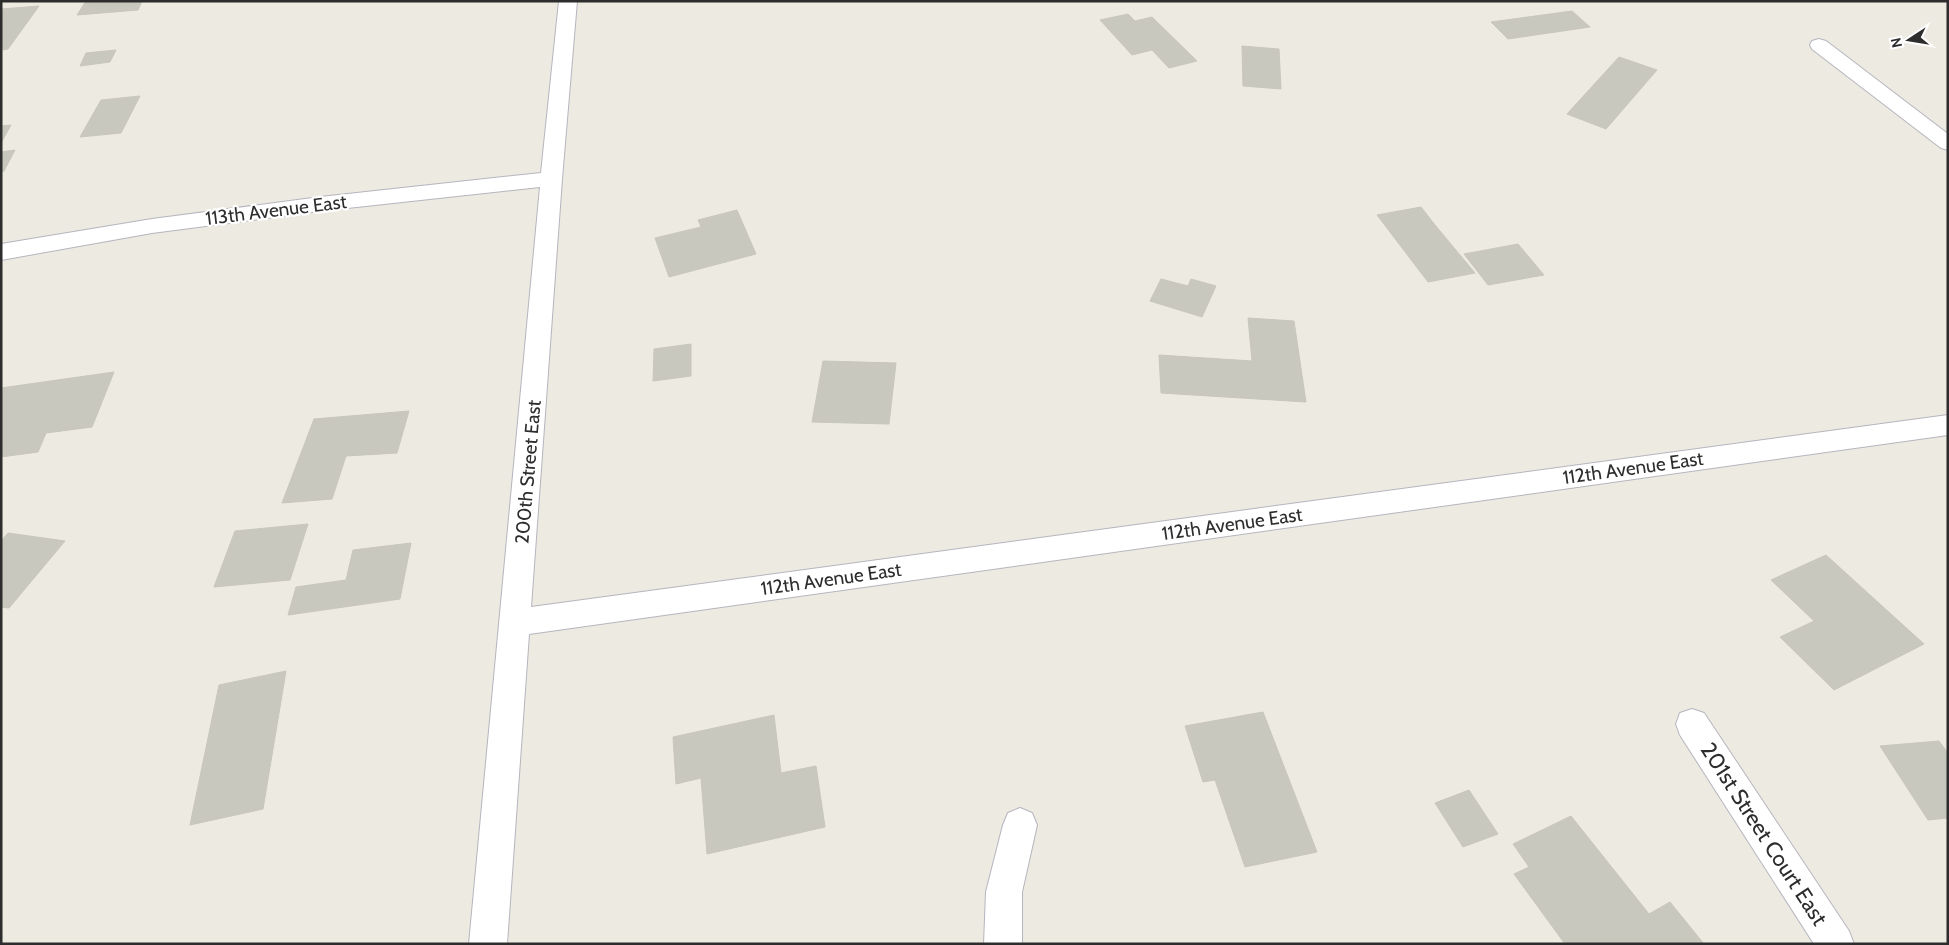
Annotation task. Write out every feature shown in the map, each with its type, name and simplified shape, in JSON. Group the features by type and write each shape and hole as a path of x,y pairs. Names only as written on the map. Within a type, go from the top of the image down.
{"street":[{"name":"200th Street East","path":"488,944 551,179 568,1"},
{"path":"1819,44 1948,144"},
{"name":"113th Avenue East","path":"1,252 152,226 320,204 551,179"},
{"name":"112th Avenue East","path":"516,622 1948,425"},
{"name":"201st Street Court East","path":"1692,724 1836,944"},
{"path":"1003,944 1004,892 1020,824"}],"building":[{"path":"86,1 142,1 138,10 77,15"},
{"path":"39,6 8,49 1,50 1,9"},
{"path":"1572,11 1590,27 1508,39 1491,22"},
{"path":"1128,14 1135,21 1152,17 1197,61 1169,68 1152,50 1132,55 1100,20"},
{"path":"1242,46 1279,49 1281,89 1243,86"},
{"path":"116,50 110,62 80,66 86,53"},
{"path":"1619,57 1657,70 1606,129 1567,114"},
{"path":"140,96 121,133 80,137 101,100"},
{"path":"11,125 1,143 1,126"},
{"path":"15,150 4,171 1,172 1,152"},
{"path":"1421,207 1475,273 1428,282 1377,215"},
{"path":"737,210 756,254 669,277 655,238 701,227 698,220"},
{"path":"1518,244 1544,275 1488,285 1464,254"},
{"path":"1161,279 1188,286 1191,279 1216,286 1202,317 1150,301"},
{"path":"1248,318 1294,321 1306,402 1161,393 1159,355 1252,361"},
{"path":"691,344 691,376 653,381 654,349"},
{"path":"823,361 896,363 889,424 812,422"},
{"path":"114,372 92,427 46,433 38,452 1,457 1,388"},
{"path":"409,411 397,453 346,456 332,499 282,503 314,419"},
{"path":"308,524 290,580 214,587 235,531"},
{"path":"8,533 65,541 9,608 1,607 1,541"},
{"path":"411,543 400,599 288,615 296,587 346,580 353,550"},
{"path":"1826,555 1924,644 1834,690 1780,637 1814,621 1771,580"},
{"path":"286,671 263,809 190,825 219,685"},
{"path":"1263,712 1317,852 1245,867 1215,780 1203,782 1185,726"},
{"path":"774,715 781,773 816,766 825,827 707,854 701,778 676,784 673,737"},
{"path":"1939,741 1948,753 1948,818 1928,820 1880,746"},
{"path":"1469,790 1498,834 1463,847 1435,803"},
{"path":"1571,816 1649,914 1670,902 1704,944 1565,944 1514,874 1529,867 1513,844"}]}
